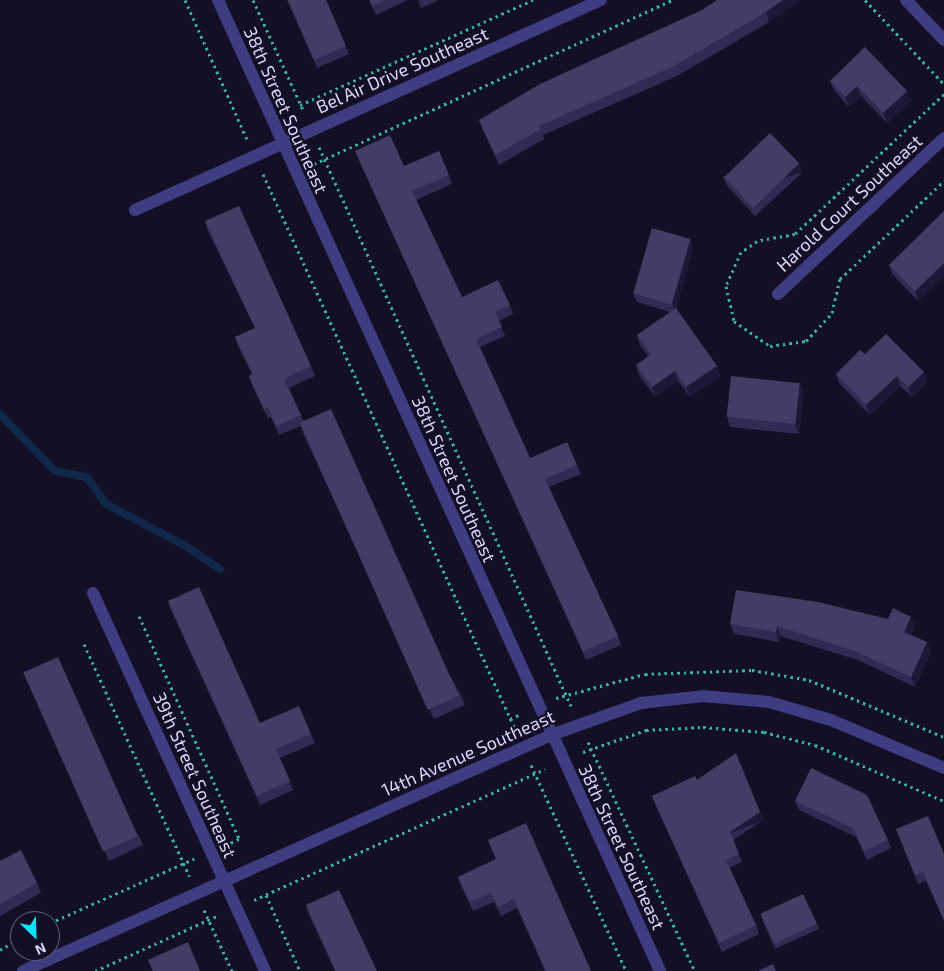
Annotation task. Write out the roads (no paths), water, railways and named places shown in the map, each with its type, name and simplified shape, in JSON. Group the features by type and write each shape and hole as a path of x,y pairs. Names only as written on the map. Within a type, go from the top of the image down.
{"street":[{"name":"38th Street Southeast","path":"218,0 660,971"},
{"name":"Bel Air Drive Southeast","path":"135,210 601,0"},
{"path":"906,0 944,40"},
{"name":"Harold Court Southeast","path":"778,294 944,138"},
{"name":"39th Street Southeast","path":"93,593 265,971"},
{"name":"14th Avenue Southeast","path":"23,971 551,735 641,703 713,697 769,702 831,720 944,768"}],"waterway":[{"path":"0,414 55,471 87,477 106,504 186,546 220,569"}]}
